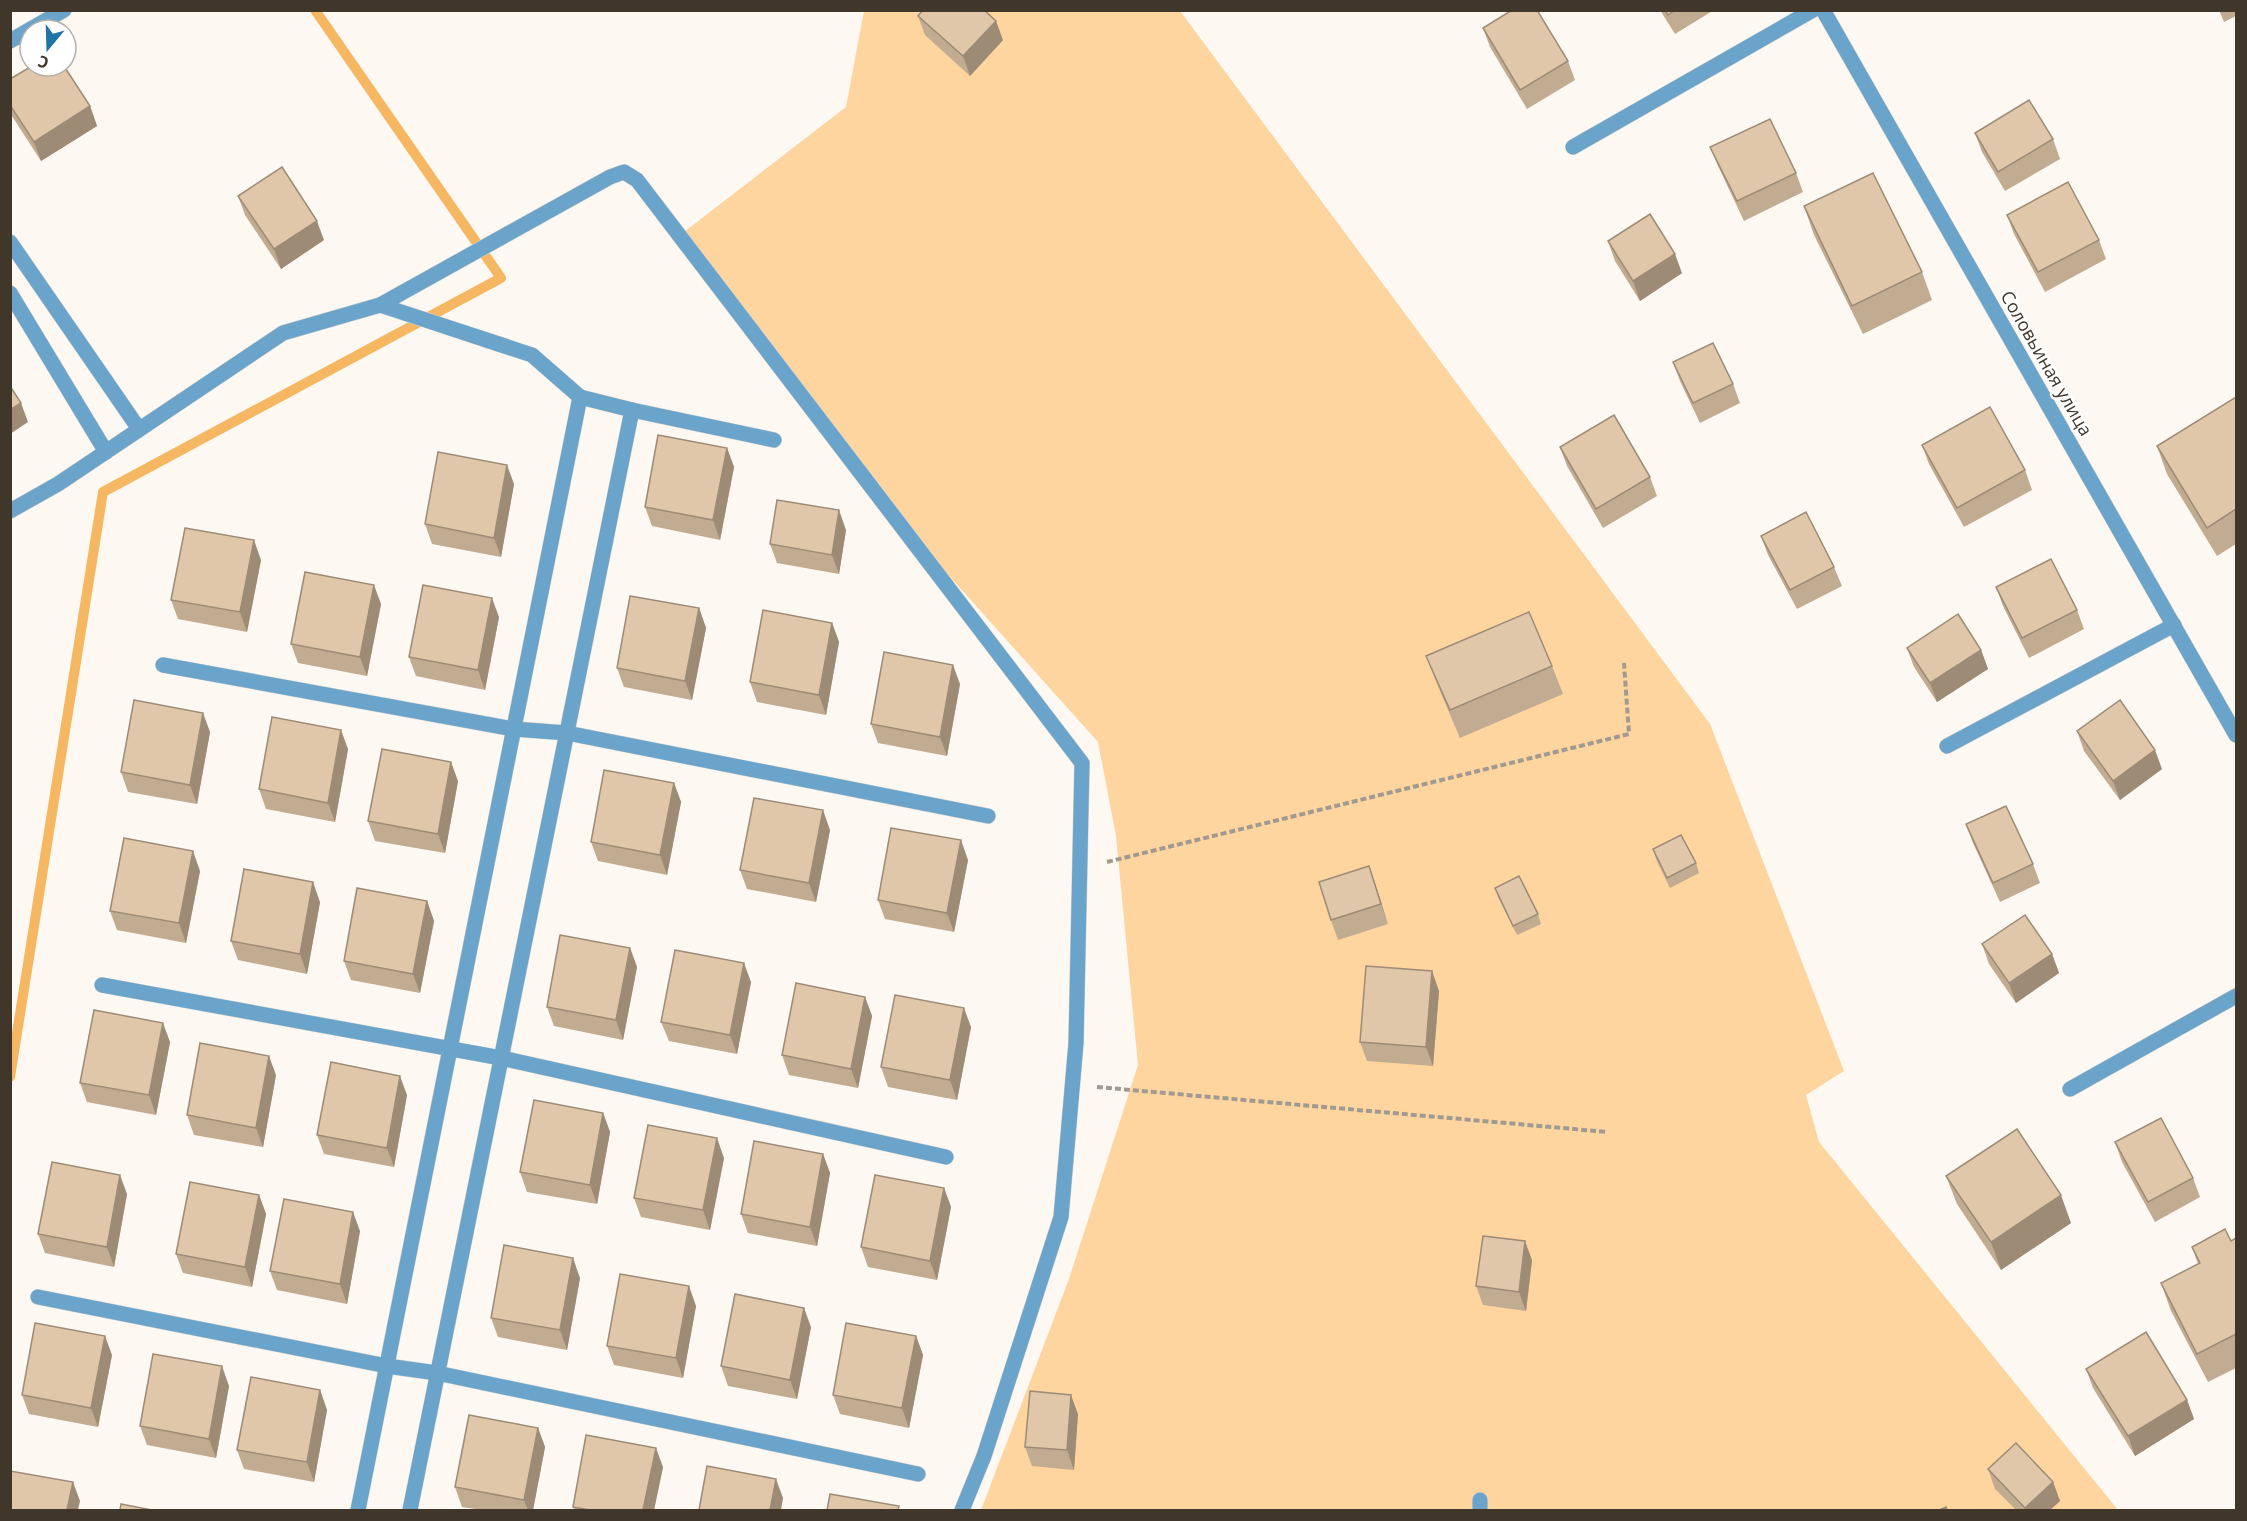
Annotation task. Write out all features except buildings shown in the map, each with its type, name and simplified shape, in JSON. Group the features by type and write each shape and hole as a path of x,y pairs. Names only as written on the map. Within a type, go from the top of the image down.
{"lane":[{"path":"10,41 64,10"},
{"path":"1573,147 1813,10"},
{"name":"Соловьиная улица","path":"1823,10 2236,735"},
{"path":"10,511 58,484 283,333 380,305 610,177 624,172 637,180 1082,763 1076,1043 1061,1217 984,1456 962,1510"},
{"path":"10,242 139,429"},
{"path":"10,293 106,452"},
{"path":"380,305 532,355 580,397 774,440"},
{"path":"358,1510 580,397"},
{"path":"410,1510 632,410"},
{"path":"1947,746 2174,625"},
{"path":"163,665 514,729 567,733 988,816"},
{"path":"102,985 501,1058 946,1157"},
{"path":"2070,1089 2236,996"},
{"path":"38,1297 387,1366 437,1373 918,1474"}],"path":[{"path":"1080,869 1629,734 1624,663"},
{"path":"1072,1084 1608,1132"}],"shaded area":[{"path":"864,11 1180,11 1710,724 1844,1071 1806,1095 1819,1142 2118,1510 981,1510 1069,1279 1138,1065 1116,836 1098,742 873,491 684,232 846,107"}],"waterway":[{"path":"10,1077 103,492 501,278 315,10"}]}
